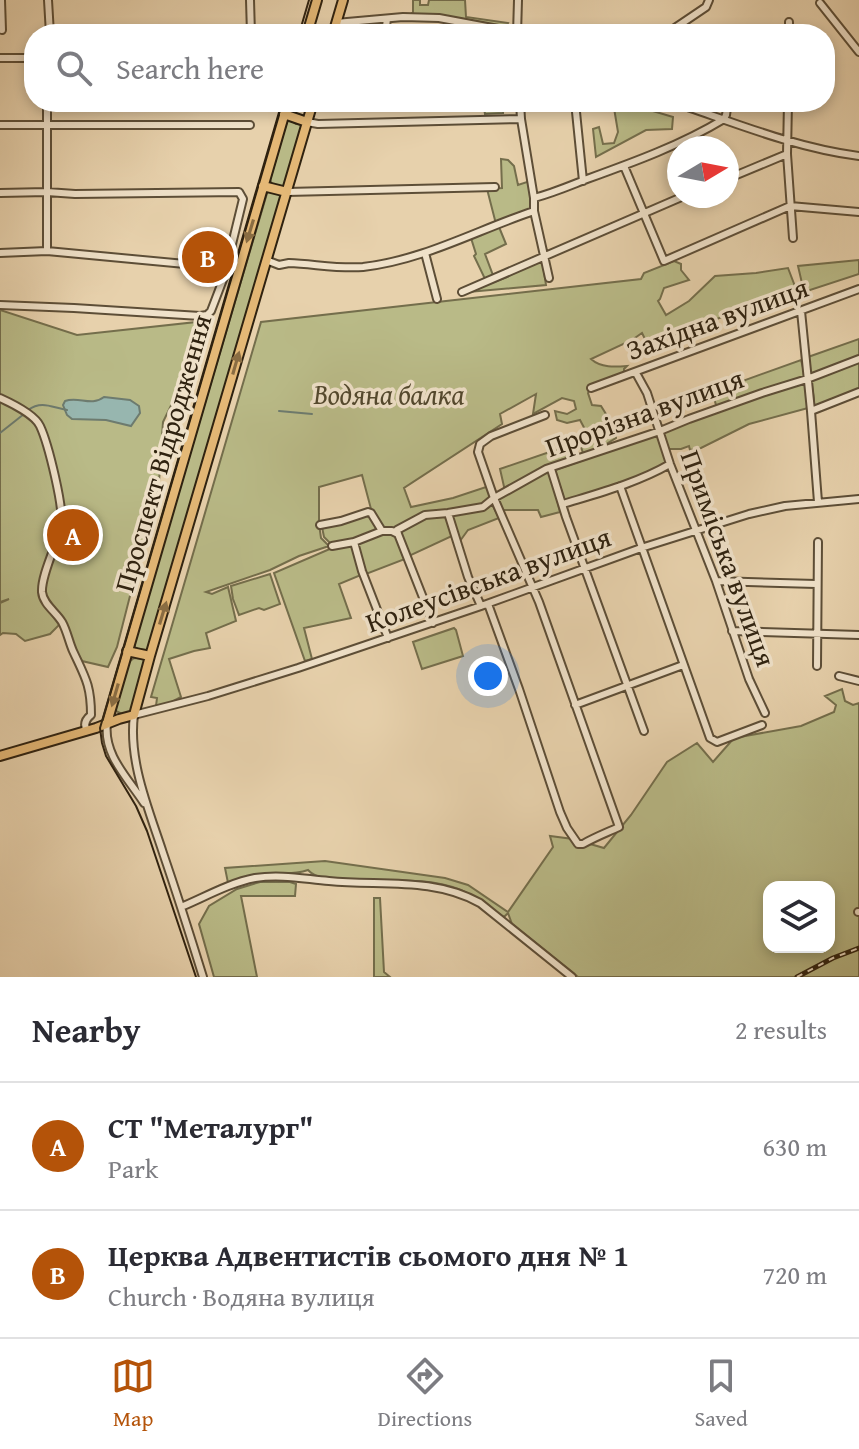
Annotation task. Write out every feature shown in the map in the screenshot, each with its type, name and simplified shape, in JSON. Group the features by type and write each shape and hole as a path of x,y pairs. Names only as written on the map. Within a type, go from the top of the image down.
{"main road":[{"path":"310,24 317,0"},
{"path":"336,23 343,0"},
{"name":"Проспект Відродження","path":"134,715 310,112"},
{"path":"284,114 307,122"},
{"name":"Проспект Відродження","path":"107,723 284,114"},
{"path":"263,186 287,192"},
{"path":"127,651 150,656"},
{"path":"0,756 134,715"}],"street":[{"path":"1,0 2,30"},
{"path":"48,0 49,24"},
{"path":"250,0 251,24"},
{"path":"518,0 519,24"},
{"path":"820,3 859,52"},
{"path":"680,24 707,4"},
{"path":"336,23 403,17 439,18 471,24"},
{"path":"386,24 387,19"},
{"path":"0,58 24,58"},
{"path":"47,112 47,251"},
{"path":"521,112 534,211 549,278"},
{"path":"576,112 583,181"},
{"path":"703,112 787,139 859,156"},
{"path":"534,198 624,166 697,135 724,119 726,112"},
{"path":"788,112 787,154 793,238"},
{"path":"307,122 521,119"},
{"path":"0,125 250,125"},
{"path":"739,174 787,154"},
{"path":"624,166 664,261 790,206 859,212"},
{"path":"287,192 495,187"},
{"path":"0,193 239,192 243,199 224,277 207,315 0,305"},
{"path":"462,292 667,203"},
{"path":"266,260 279,265 361,267 397,261 534,211"},
{"path":"0,253 47,251 185,264 226,264 238,269"},
{"path":"425,253 437,299"},
{"name":"Західна вулиця","path":"591,388 859,289"},
{"path":"801,311 818,502"},
{"name":"Прорізна вулиця","path":"398,534 397,530 425,515 483,507 546,469 859,359"},
{"name":"Приміська вулиця","path":"636,373 647,393 749,679 765,713"},
{"path":"811,411 859,392"},
{"path":"0,398 14,404 37,422 48,451 62,525 49,561 42,595 62,622 87,677 91,697 91,730"},
{"path":"448,513 468,577 484,605 567,828 578,844 583,844 619,827 532,586 478,452 480,444 491,436 545,415"},
{"path":"563,504 620,486 670,464"},
{"path":"551,469 644,731"},
{"path":"620,486 710,738 717,742 762,725"},
{"name":"Колеусівська вулиця","path":"134,715 208,696 388,638 585,567 749,514 785,506 859,499"},
{"path":"320,525 368,512 382,531"},
{"path":"332,546 354,542 382,531 398,534 433,623"},
{"path":"354,542 388,638"},
{"path":"817,666 818,542"},
{"path":"716,581 816,584"},
{"path":"732,631 859,635"},
{"path":"575,705 683,665"},
{"path":"839,676 859,681"},
{"name":"Проспект Відродження","path":"134,715 137,763 148,809 203,977"},
{"name":"Проспект Відродження","path":"107,723 113,758 148,809"},
{"path":"181,907 230,885 270,876 435,886 464,894 480,903 572,977"}],"green space":[{"path":"413,0 420,0 420,5 428,5 429,0 465,0 466,17 508,23 480,24 409,16 413,12"},
{"path":"615,112 656,112 673,117 672,129 646,130 596,157 593,129 599,127 603,144 614,143 618,132"},
{"path":"288,118 296,124 304,124 285,187 273,186 270,180"},
{"path":"501,159 508,160 514,166 518,185 530,181 532,211 496,224 487,189 502,188"},
{"path":"268,190 283,194 148,650 138,649 135,640"},
{"path":"499,227 506,244 485,254 494,278 486,281 474,256 471,238"},
{"path":"542,258 546,285 468,292 507,277"},
{"path":"859,260 859,274 804,292 798,266"},
{"name":"Водяна балка","path":"674,261 681,264 681,270 689,280 664,288 658,301 666,315 689,301 715,276 788,268 796,289 648,345 642,333 591,359 613,367 627,366 624,376 591,388 588,393 592,405 601,406 606,414 606,421 598,425 600,431 615,431 616,438 593,452 584,456 579,441 589,437 580,420 567,423 557,420 555,411 567,414 576,409 574,401 562,398 533,414 536,394 500,414 502,424 404,488 411,507 489,486 492,498 483,505 424,513 395,530 382,529 371,509 362,475 319,487 321,538 329,546 206,592 212,594 228,587 236,621 206,633 210,648 169,659 181,697 166,705 156,706 157,698 151,697 261,322 641,279 644,273"},
{"path":"0,310 77,335 206,321 201,344 163,422 159,482 117,647 108,667 82,661 66,624 42,601 59,625 50,634 25,641 16,634 0,635 0,603 9,599 0,602"},
{"path":"859,339 859,390 813,409 808,357"},
{"path":"801,360 806,379 717,408 712,392"},
{"path":"805,382 808,408 749,424 701,448 668,449 661,433 691,420"},
{"path":"658,434 667,461 653,472 565,502 555,470"},
{"path":"564,447 570,461 505,491 500,469"},
{"path":"550,470 560,512 541,517 538,510 502,510 496,499"},
{"path":"491,502 499,518 468,530 460,541 450,514"},
{"path":"369,514 379,531 332,545 324,537 322,527"},
{"path":"426,516 446,516 452,536 409,556 399,531"},
{"path":"386,533 397,535 405,559 366,574 357,543"},
{"path":"353,544 361,575 339,584 351,618 304,628 312,659 305,661 274,573 332,548"},
{"path":"270,574 280,604 239,615 231,586"},
{"path":"454,628 463,656 422,669 413,642"},
{"path":"134,658 146,662 131,713 122,714 115,707 129,662"},
{"path":"842,689 845,701 853,705 859,703 859,977 578,977 512,924 508,913 504,917 467,893 449,886 409,880 330,879 308,870 258,875 228,883 225,868 325,861 445,878 468,885 508,912 553,847 550,836 604,848 667,762 697,743 713,762 734,738 801,726 834,712 836,705 825,696"},
{"path":"260,882 296,884 295,896 241,896 257,977 214,977 199,924 209,906 237,889"},
{"path":"374,898 380,898 384,972 390,977 374,977"}],"water":[{"path":"104,397 130,400 139,406 140,413 131,426 106,420 72,419 63,405 70,400 94,401"}],"waterway":[{"path":"28,410 43,405 67,410"},
{"path":"279,411 312,414"},
{"path":"0,433 24,414"}],"tram line":[{"path":"302,24 309,0"},
{"path":"196,977 147,831 106,756 100,728 279,112"}],"railway":[{"path":"797,977 859,948"}],"place":[{"name":"Церква Адвентистів сьомого дня № 1","path":"208,257"},
{"name":"СТ \"Металург\"","path":"73,535"}]}
